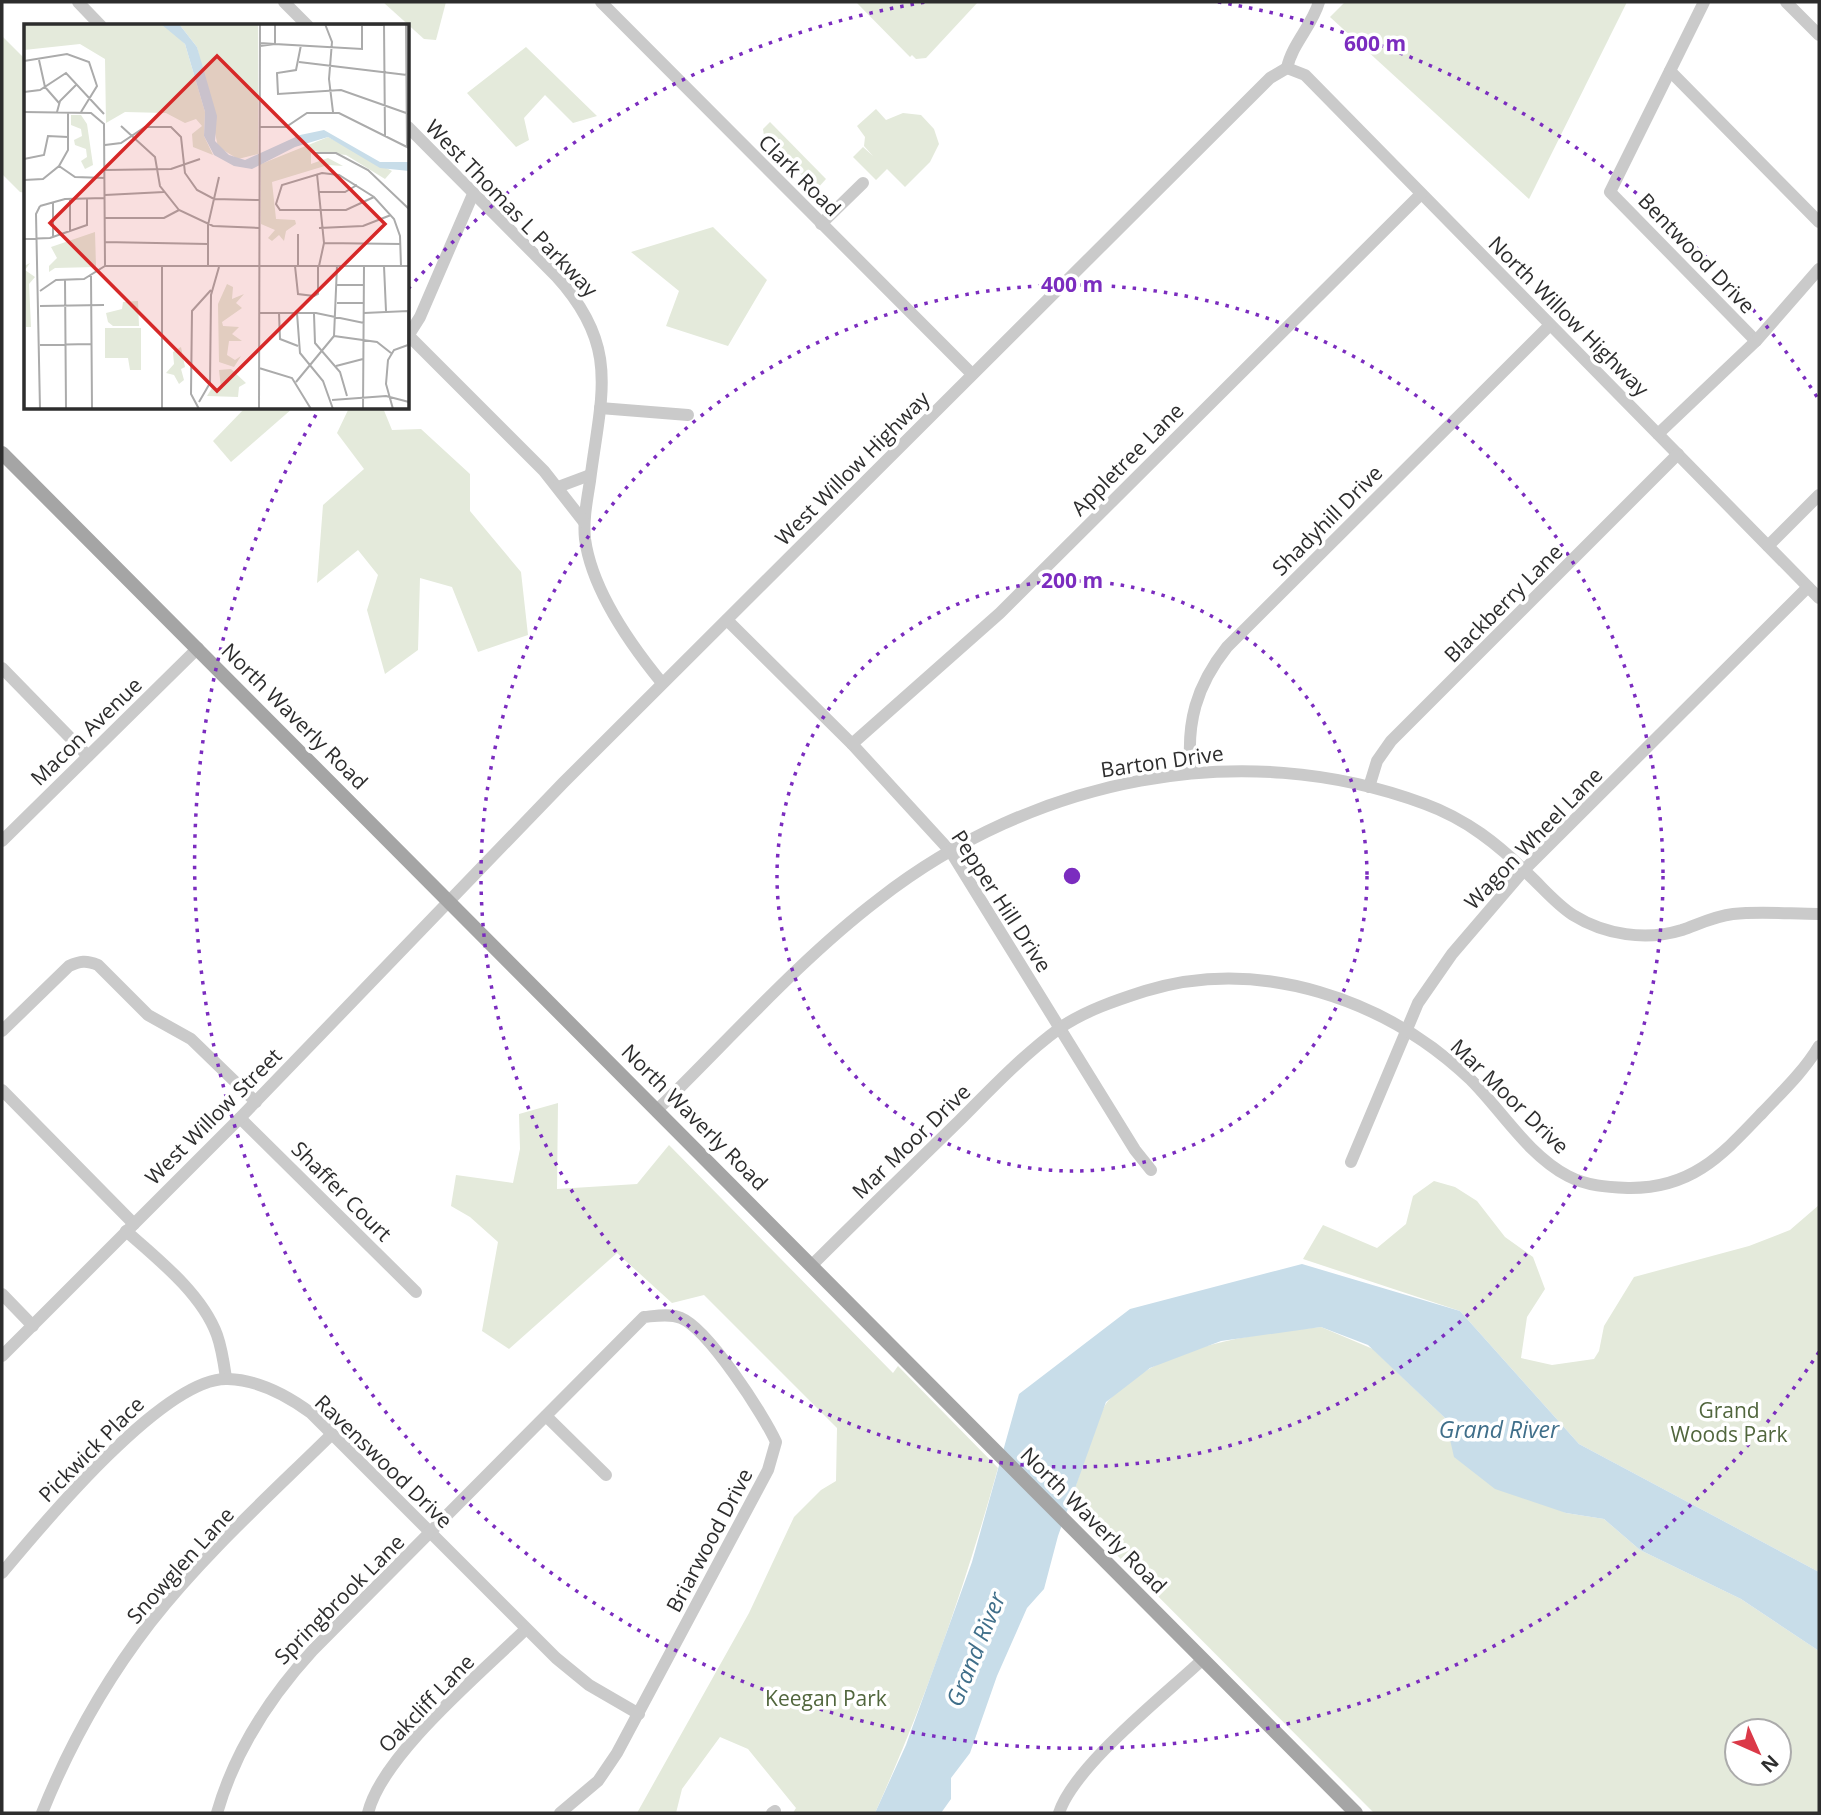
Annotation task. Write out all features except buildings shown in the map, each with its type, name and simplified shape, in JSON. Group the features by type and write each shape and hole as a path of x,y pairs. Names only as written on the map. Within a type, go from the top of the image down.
{"main road":[{"name":"North Waverly Road","path":"2,453 813,1264 1356,1813"}],"street":[{"path":"78,2 99,24"},
{"path":"284,2 306,24"},
{"name":"Clark Road","path":"601,2 972,374"},
{"path":"1287,68 1289,56 1305,34 1319,2"},
{"path":"1704,2 1670,71 1819,222"},
{"path":"1786,2 1819,35"},
{"name":"North Willow Highway","path":"1287,68 1305,75 1819,598"},
{"name":"West Willow Highway","path":"450,901 662,683 972,374 1270,78 1287,68"},
{"name":"Bentwood Drive","path":"1670,71 1610,192 1756,341"},
{"name":"West Thomas L Parkway","path":"410,129 556,276 587,315 600,358 600,408 584,522"},
{"path":"821,224 863,183"},
{"path":"410,332 420,317 474,194"},
{"name":"Appletree Lane","path":"852,744 1000,613 1421,194"},
{"path":"1658,435 1756,341 1819,269"},
{"name":"Shadyhill Drive","path":"1191,772 1190,724 1203,682 1213,664 1550,325"},
{"path":"410,337 558,487 584,522 586,543 610,610 631,644 662,683"},
{"path":"600,408 688,415"},
{"name":"Blackberry Lane","path":"1369,787 1382,751 1391,741 1678,454"},
{"path":"558,487 590,475"},
{"path":"1768,546 1819,495"},
{"name":"Wagon Wheel Lane","path":"1351,1162 1418,1003 1452,954 1524,870 1808,587"},
{"name":"Pepper Hill Drive","path":"727,620 852,744 951,852 1135,1150 1151,1170"},
{"name":"Macon Avenue","path":"2,841 198,648"},
{"path":"2,668 88,756"},
{"name":"Barton Drive","path":"657,1110 854,919 918,870 988,831 1047,805 1115,784 1191,772 1280,772 1369,787 1424,803 1465,822 1501,848 1572,914 1591,924 1623,933 1660,935 1732,914 1819,914"},
{"name":"West Willow Street","path":"2,1356 256,1102 450,901"},
{"path":"2,1031 59,974 80,961 98,965 148,1015 191,1039 256,1102"},
{"name":"Mar Moor Drive","path":"813,1264 1011,1069 1061,1027 1147,991 1200,980 1242,979 1311,989 1363,1008 1405,1030 1458,1069 1538,1153 1564,1174 1593,1185 1609,1187 1658,1186 1695,1174 1721,1154 1755,1121 1797,1076 1819,1046"},
{"path":"2,1090 207,1314 217,1334 226,1378"},
{"name":"Shaffer Court","path":"240,1118 416,1292"},
{"path":"2,1294 33,1325"},
{"name":"Springbrook Lane","path":"217,1813 255,1721 284,1682 644,1317"},
{"name":"Briarwood Drive","path":"560,1813 598,1781 639,1714 768,1470 776,1442 751,1396 696,1328 681,1317 644,1317"},
{"name":"Ravenswood Drive","path":"226,1378 253,1384 289,1398 311,1413 526,1629 589,1685 639,1714"},
{"name":"Pickwick Place","path":"2,1573 54,1512 148,1417 172,1399 226,1378"},
{"path":"546,1416 606,1475"},
{"name":"Snowglen Lane","path":"42,1813 75,1742 106,1686 150,1624 203,1563 332,1434"},
{"name":"Oakcliff Lane","path":"368,1813 379,1787 399,1755 526,1629"},
{"path":"1059,1813 1076,1784 1101,1756 1202,1660"}],"green space":[{"path":"383,2 446,2 436,40 424,39"},
{"path":"856,2 978,2 926,58 916,59 912,55 910,57"},
{"path":"1345,2 1627,2 1529,199 1330,17"},
{"path":"2,36 24,58 24,193 2,174"},
{"path":"526,47 597,116 573,123 545,95 524,118 529,140 516,147 467,93"},
{"path":"876,109 886,120 903,113 921,115 934,129 939,144 930,162 905,187 887,169 876,180 853,157 863,147 873,156 864,146 865,137 857,126"},
{"path":"770,122 826,179 816,190 764,136 763,129"},
{"path":"713,227 767,280 728,346 666,326 679,291 631,252"},
{"path":"243,410 291,410 231,462 213,441"},
{"path":"348,410 384,410 392,430 421,429 470,474 470,511 521,572 528,635 478,652 452,587 420,578 418,650 385,674 367,610 378,575 358,550 317,583 323,505 364,469 337,433"},
{"name":"Keegan Park","path":"558,1103 557,1189 637,1184 669,1145 893,1373 898,1366 998,1468 943,1643 911,1729 875,1813 793,1813 796,1808 748,1749 720,1737 682,1789 676,1813 637,1813 749,1613 794,1517 821,1490 836,1481 837,1428 704,1295 672,1303 617,1253 509,1349 482,1331 498,1242 470,1217 451,1206 456,1175 513,1183 520,1149 519,1114"},
{"name":"Grand Woods Park","path":"1434,1181 1455,1187 1477,1201 1505,1237 1533,1257 1545,1289 1527,1317 1521,1358 1552,1365 1594,1359 1599,1351 1604,1326 1634,1277 1749,1246 1790,1230 1819,1205 1819,1572 1579,1444 1460,1311 1303,1259 1323,1225 1377,1248 1406,1224 1413,1196"},
{"path":"1321,1327 1373,1349 1445,1418 1455,1457 1566,1513 1604,1519 1640,1550 1741,1599 1819,1651 1819,1813 1374,1813 1069,1507 1104,1408 1128,1382 1179,1355 1236,1339"}],"water":[{"name":"Grand River","path":"1302,1264 1460,1311 1579,1444 1819,1572 1819,1651 1741,1599 1640,1550 1604,1519 1566,1513 1495,1489 1454,1457 1445,1418 1368,1345 1321,1327 1221,1341 1150,1368 1106,1402 1058,1536 1044,1589 1027,1608 997,1676 970,1753 951,1778 951,1799 941,1813 875,1813 906,1745 972,1562 1019,1394 1130,1309"}]}
